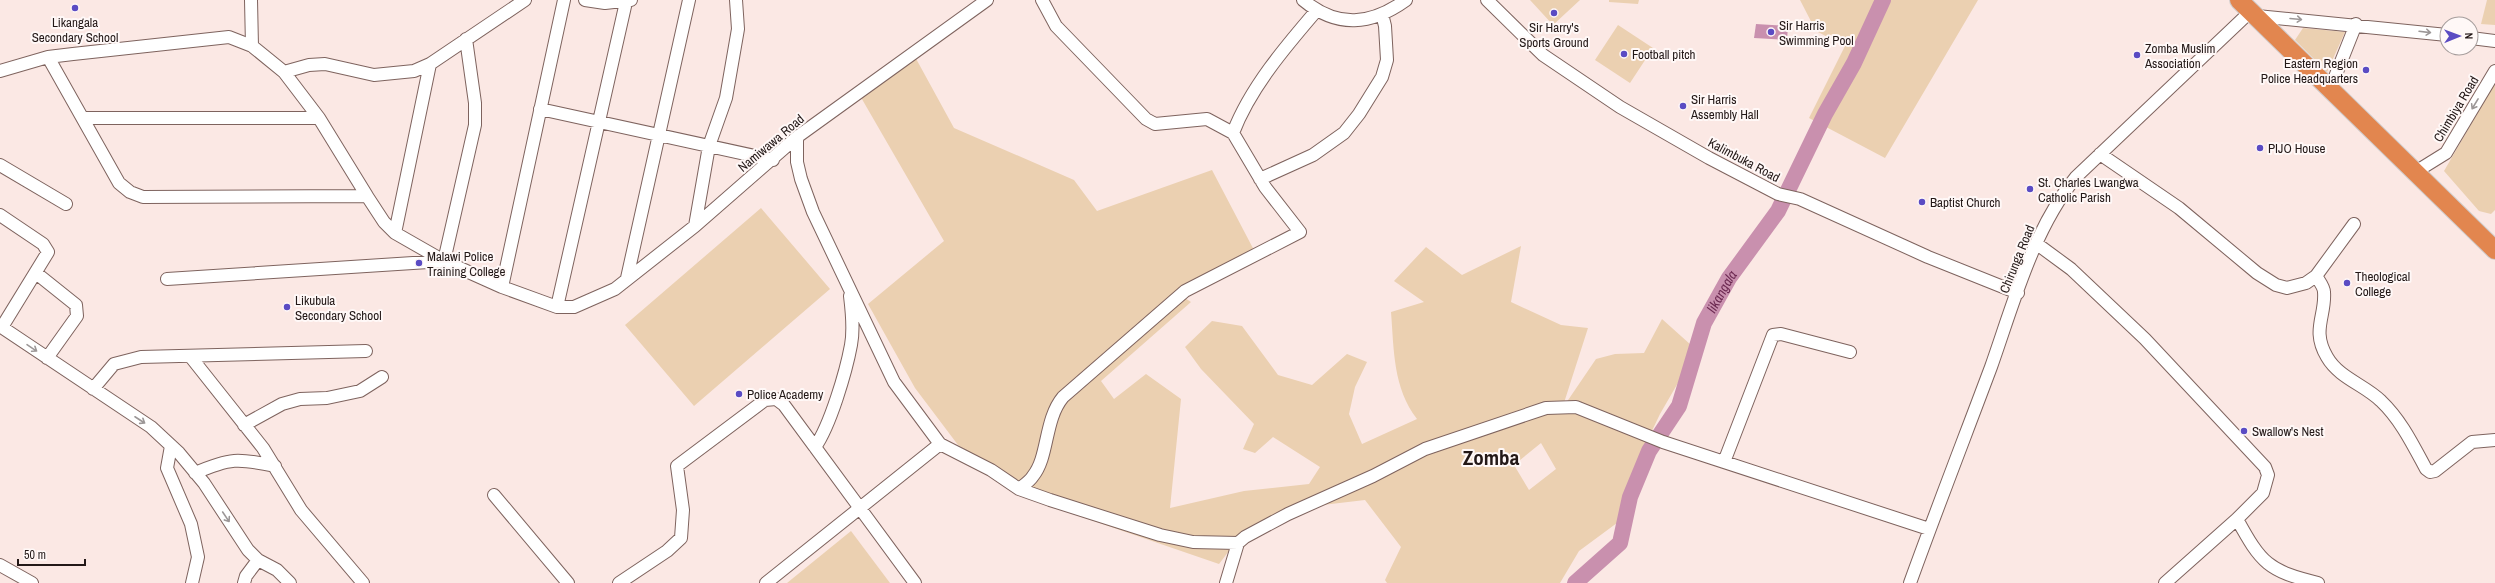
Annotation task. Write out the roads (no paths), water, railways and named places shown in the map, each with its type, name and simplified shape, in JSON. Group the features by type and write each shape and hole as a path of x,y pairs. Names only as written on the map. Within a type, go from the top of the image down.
{"highway":[{"path":"2249,9 2417,171 2495,250"}],"street":[{"path":"252,0 252,46"},
{"path":"284,72 309,65 326,64 374,75 414,71 430,64 525,0"},
{"path":"502,287 564,0"},
{"path":"0,71 48,58 229,37 252,46 284,72 319,118 384,222 395,232 444,261 502,287 557,307 599,122 629,1 605,3 585,0"},
{"path":"627,278 689,0"},
{"path":"695,226 709,146 726,98 738,29 736,0"},
{"name":"Namiwawa Road","path":"557,307 574,307 615,289 627,278 695,226 773,160 797,137 987,0"},
{"path":"1019,489 1032,478 1037,469 1048,427 1058,403 1063,397 1185,291 1300,232 1260,179 1233,133 1207,119 1155,124 1146,119 1056,26 1042,0"},
{"path":"1303,0 1317,10 1336,18 1360,21 1382,14 1406,0"},
{"name":"Kalimbuka Road","path":"1486,0 1542,55 1620,107 1709,158 1778,194 1800,199 1928,256 2018,293"},
{"path":"2249,9 2439,34"},
{"name":"Chirunga Road","path":"1910,583 2037,244 2066,189 2249,9"},
{"path":"1233,133 1239,116 1272,66 1317,10"},
{"path":"1260,179 1313,156 1344,132 1359,114 1382,77 1387,60 1385,26 1382,14"},
{"path":"2331,87 2356,24"},
{"path":"444,261 475,125 476,103 466,39"},
{"path":"2479,39 2495,41"},
{"path":"48,58 120,183 130,192 143,197 367,196"},
{"path":"395,232 430,64"},
{"name":"Chimbiya Road","path":"2417,171 2446,153 2495,71"},
{"path":"540,109 773,160"},
{"path":"83,118 319,118"},
{"path":"797,137 797,162 805,192 849,287 894,382 940,444 991,470 1019,489 1160,535 1200,542 1238,543"},
{"path":"2100,154 2179,208 2257,273 2276,285 2288,288 2306,283 2316,276 2354,224"},
{"path":"0,165 66,204"},
{"path":"0,215 47,247 47,256 1,327 151,428 171,446 195,473 248,550 258,560 277,570 290,583"},
{"path":"2037,244 2071,269 2145,339 2266,467 2268,475 2263,493 2237,519 2165,583"},
{"path":"167,279 444,261"},
{"path":"36,273 76,305 78,311 77,316 48,358"},
{"path":"2316,276 2324,291 2319,327 2326,356 2354,384 2372,393 2390,411 2408,434 2426,469 2430,472 2435,471 2472,442 2495,440"},
{"path":"815,447 822,437 831,414 851,346 853,327 849,287"},
{"path":"1724,462 1773,335 1781,334 1850,352"},
{"path":"93,389 114,364 124,359 366,351"},
{"path":"190,356 275,466 300,510 363,583"},
{"path":"244,425 282,404 300,399 327,398 360,391 382,377"},
{"path":"619,583 667,551 681,538 684,510 678,466 765,400 776,399 784,405 915,583"},
{"path":"1226,583 1238,543 1245,537 1288,514 1373,476 1419,451 1546,408 1576,407 1589,410 1641,434 1929,530"},
{"path":"766,583 940,444"},
{"path":"171,446 167,468 191,524 198,557 192,583"},
{"path":"195,473 226,460 246,460 275,466"},
{"path":"494,495 568,583"},
{"path":"2237,519 2254,550 2269,565 2292,576 2318,583"},
{"path":"244,583 246,576 258,560"},
{"path":"0,565 29,582"}],"waterway":[{"name":"likangala","path":"1575,583 1620,543 1630,497 1649,451 1679,406 1704,323 1729,278 1778,211 1825,114 1854,63 1883,0"}],"place":[{"name":"Likangala Secondary School","path":"75,8"},
{"name":"Sir Harry's Sports Ground","path":"1554,13"},
{"name":"Sir Harris Swimming Pool","path":"1771,32"},
{"name":"Football pitch","path":"1624,54"},
{"name":"Zomba Muslim Association","path":"2137,55"},
{"name":"Eastern Region Police Headquarters","path":"2366,70"},
{"name":"Sir Harris Assembly Hall","path":"1683,106"},
{"name":"PIJO House","path":"2260,148"},
{"name":"St. Charles Lwangwa Catholic Parish","path":"2030,189"},
{"name":"Baptist Church","path":"1922,202"},
{"name":"Malawi Police Training College","path":"419,263"},
{"name":"Theological College","path":"2347,283"},
{"name":"Likubula Secondary School","path":"287,307"},
{"name":"Police Academy","path":"739,394"},
{"name":"Swallow's Nest","path":"2244,431"}],"district":[{"name":"Zomba","path":"1491,457"}]}
